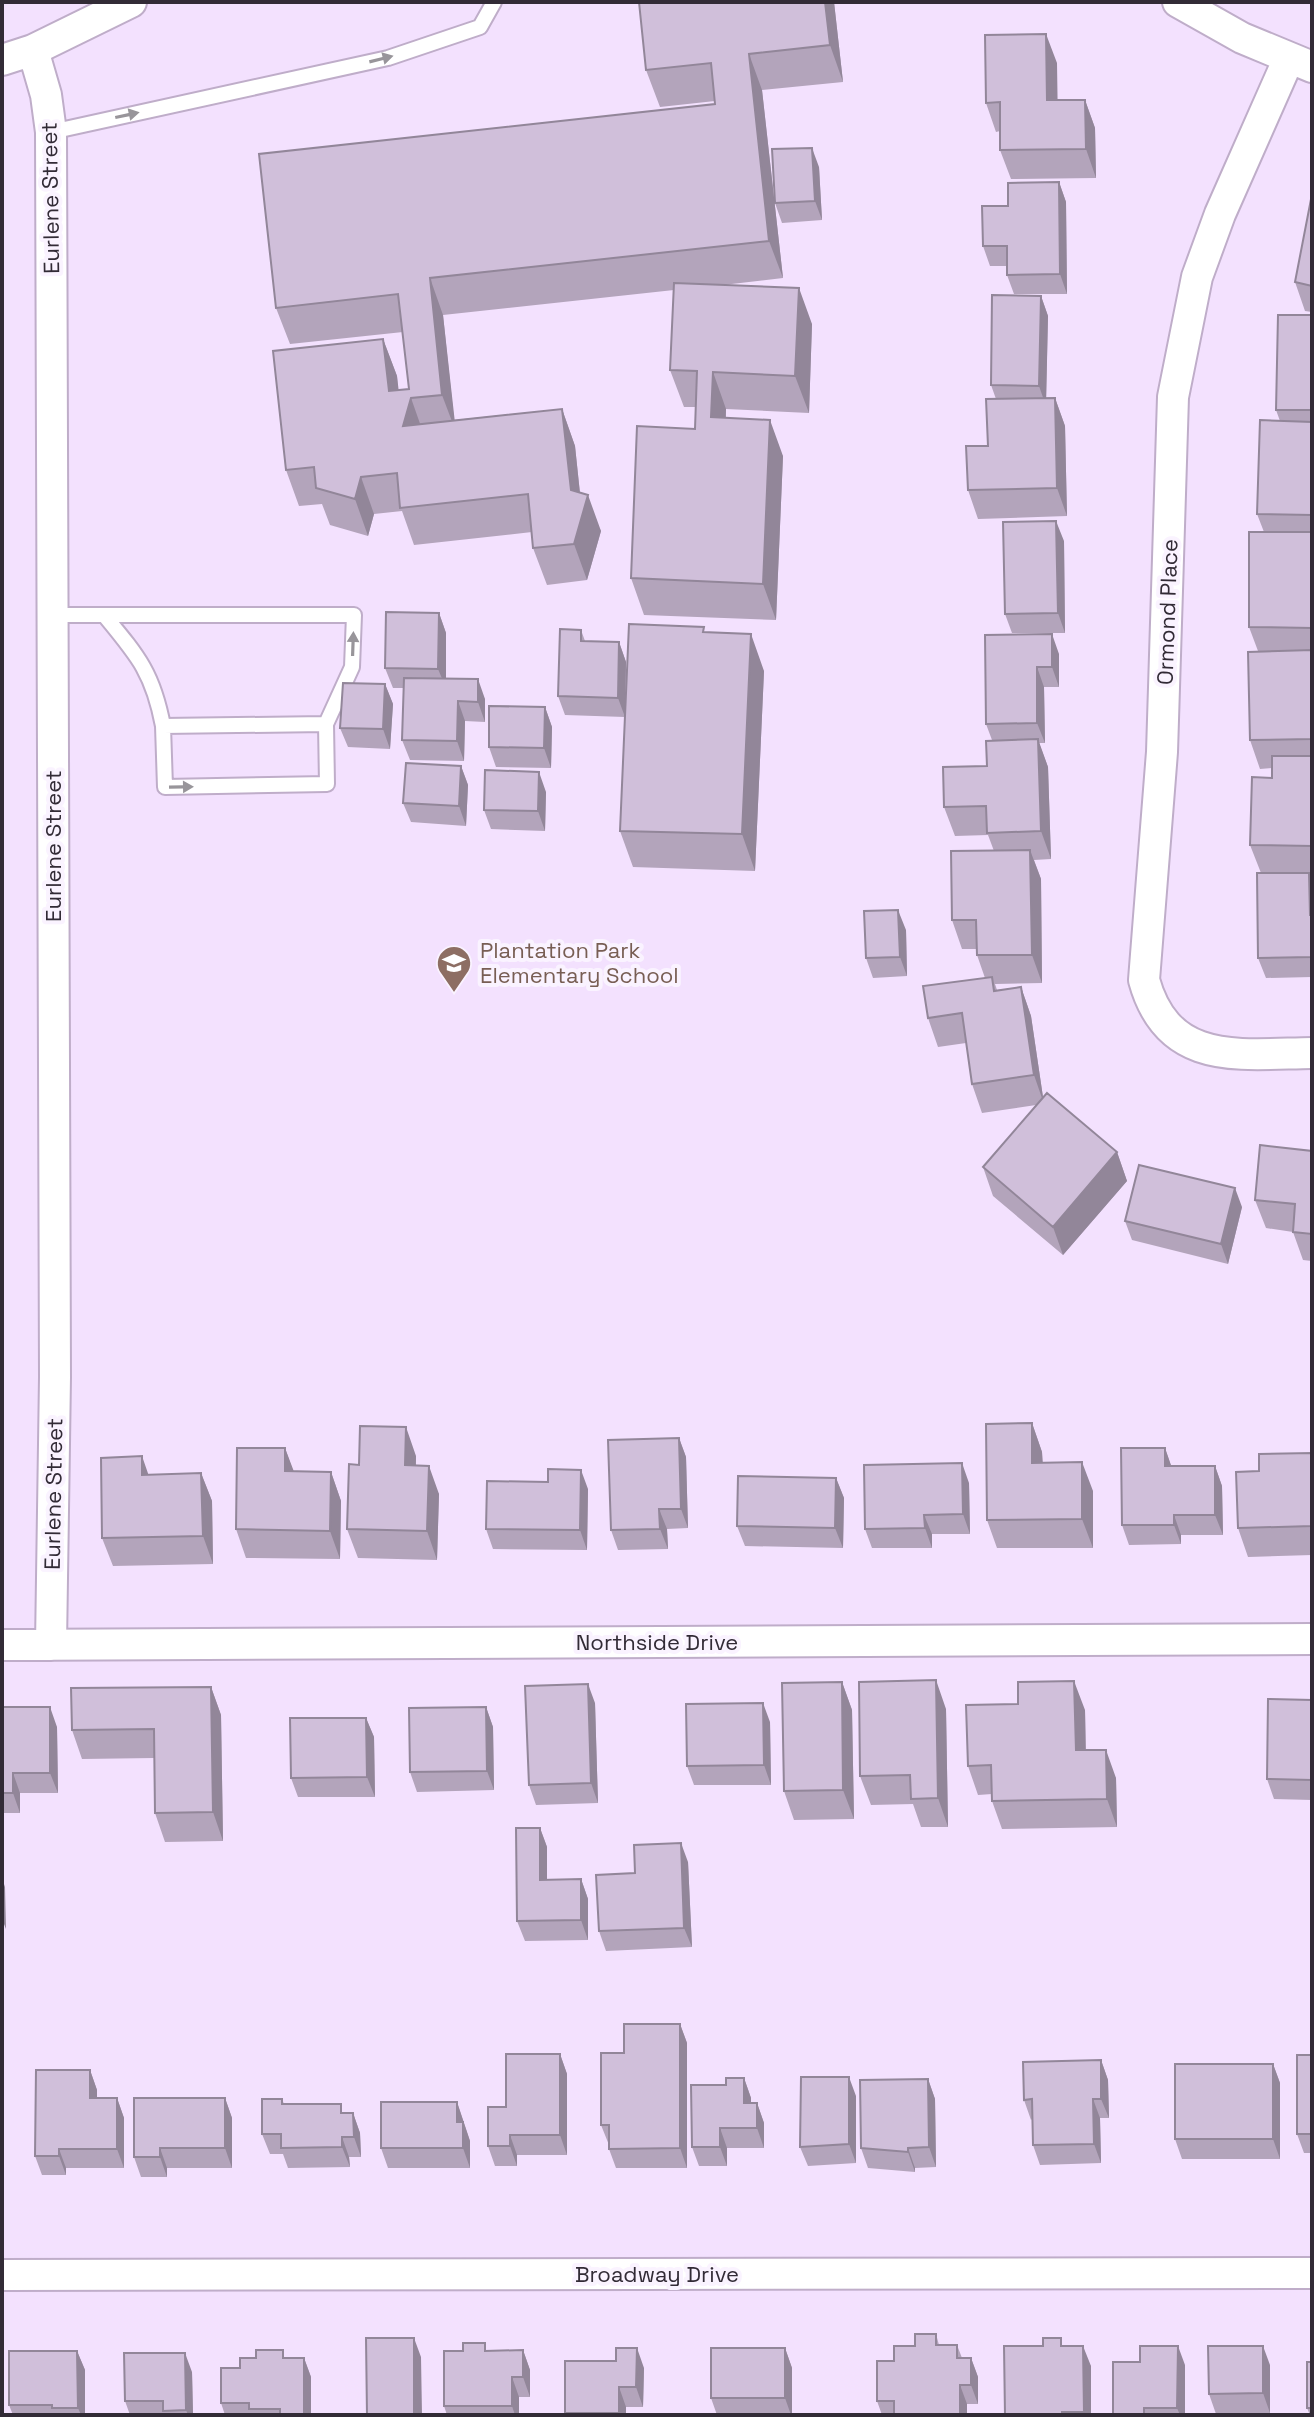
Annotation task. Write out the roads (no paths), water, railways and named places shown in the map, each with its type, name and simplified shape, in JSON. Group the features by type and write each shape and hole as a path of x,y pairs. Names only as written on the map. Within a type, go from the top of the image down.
{"street":[{"path":"2,60 33,50 131,2"},
{"path":"1178,2 1242,38 1300,63"},
{"name":"Eurlene Street","path":"33,50 46,95 51,132 55,1377 51,1645"},
{"name":"Ormond Place","path":"1300,63 1220,214 1197,277 1173,397 1162,752 1144,980 1152,1008 1170,1031 1191,1044 1211,1052 1235,1055 1312,1053"},
{"name":"Northside Drive","path":"2,1645 1312,1639"},
{"name":"Broadway Drive","path":"2,2275 1312,2273"}],"lane":[{"path":"51,132 388,58 480,27 494,2"},
{"path":"52,615 104,615 354,615 352,667 326,724 327,784 165,787 163,726 155,686 137,655 104,615"},
{"path":"163,726 326,724"}],"place":[{"name":"Plantation Park Elementary School","path":"454,994"}]}
